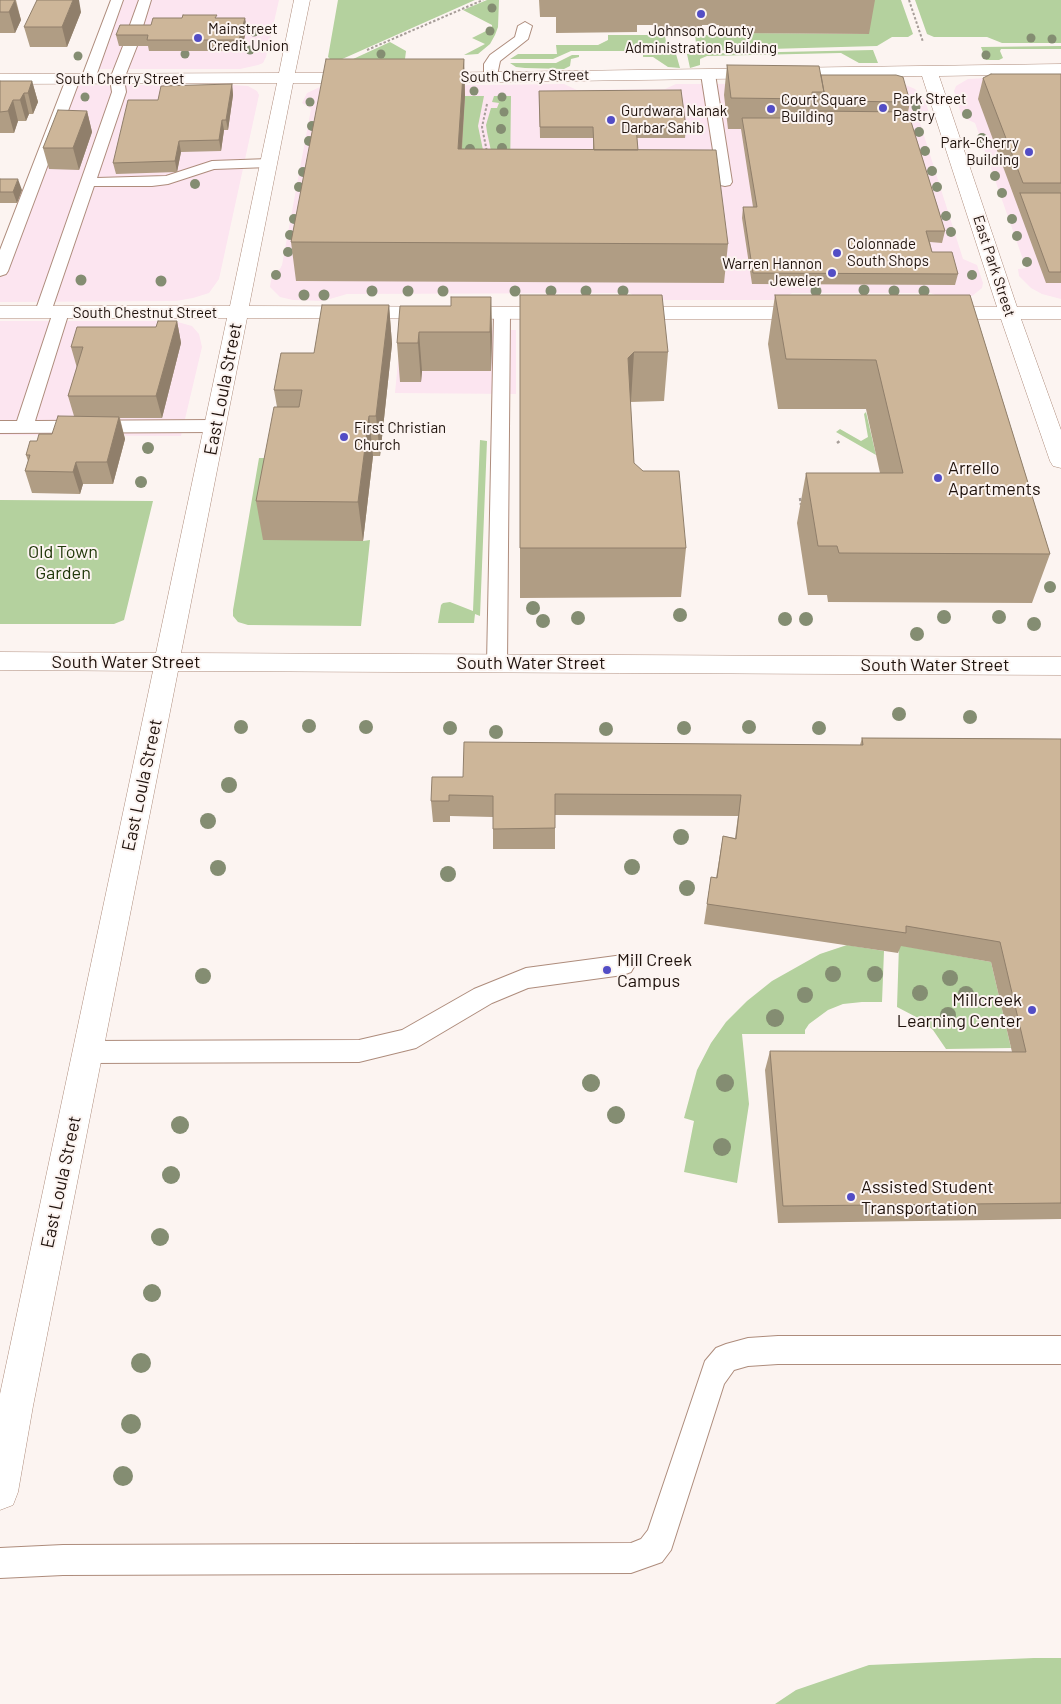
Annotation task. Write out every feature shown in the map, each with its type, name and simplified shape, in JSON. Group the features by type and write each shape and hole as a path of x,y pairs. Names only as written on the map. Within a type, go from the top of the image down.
{"street":[{"name":"East Loula Street","path":"0,1492 15,1406 302,0"},
{"name":"South Cherry Street","path":"406,78 1061,69"},
{"name":"East Park Street","path":"929,71 1009,313 1061,461"},
{"name":"South Cherry Street","path":"0,79 371,78"},
{"name":"South Chestnut Street","path":"0,312 579,313"},
{"path":"608,313 829,313"},
{"path":"917,313 1061,313"},
{"name":"South Water Street","path":"0,661 1061,666"}],"lane":[{"path":"0,271 80,79 117,0"},
{"path":"24,427 52,312 89,182 119,92 116,79 146,0"},
{"path":"491,77 491,64 495,58 521,39 525,26"},
{"path":"708,74 725,182"},
{"path":"89,182 152,182 168,180 212,165 269,163"},
{"path":"497,663 502,313"},
{"path":"0,427 216,426"},
{"path":"88,1052 359,1051 407,1040 483,996 526,978 623,965"},
{"path":"0,1563 63,1560 631,1558 650,1551 660,1539 710,1384 715,1371 726,1358 748,1352 778,1350 1061,1350"}],"path":[{"path":"364,52 483,0"},
{"path":"909,0 924,47"},
{"path":"486,160 487,151 482,127 488,102"},
{"path":"837,443 841,440"},
{"path":"800,498 802,511"}],"shaded area":[{"path":"122,0 279,0 266,57 263,63 258,65 240,69 97,69"},
{"path":"1006,77 1061,88 1061,299 1042,294 1031,288 1019,276 1018,269 1026,268 975,123 962,117 954,91 956,86 968,79"},
{"path":"901,83 915,89 925,100 930,116 920,123 963,259 977,265 983,283 982,288 972,296 940,297 931,293 792,293 781,300 639,300 630,293 347,294 323,301 293,300 280,297 270,287 272,273 280,269 282,265 311,109 302,103 307,93 320,87 564,84 577,90 665,89 676,84"},
{"path":"65,85 232,85 248,86 257,91 259,95 219,279 209,293 176,301 0,302 0,253"},
{"path":"0,321 174,321 192,326 199,334 202,347 181,436 0,435"},
{"path":"401,330 516,330 516,394 395,393"}],"green space":[{"path":"338,0 475,0 340,60 331,60 328,57"},
{"path":"487,0 499,0 498,27 495,35 490,44 478,54 464,55 485,44 472,38 492,28 492,25 463,10"},
{"path":"843,0 901,0 913,34 908,37 892,37 877,46 697,51 695,35 739,35 739,33 868,34"},
{"path":"915,0 1061,0 1061,43 1002,43 987,37 934,37 927,34"},
{"path":"608,35 665,35 667,51 571,51 553,59 510,59 518,54 557,54 556,45 598,45 608,40"},
{"path":"390,42 406,51 405,59 351,60"},
{"path":"1061,46 1061,49 1001,49 1003,58 999,60 986,60 981,47"},
{"path":"873,50 878,63 859,63 841,53 707,56 700,59 700,65 690,68 687,54"},
{"path":"676,54 680,68 668,67 653,57 643,57 643,55"},
{"path":"572,55 579,55 579,57 571,59 570,66 564,69 516,67 510,63 556,63"},
{"path":"465,96 484,96 478,126 483,150 459,187"},
{"path":"494,96 511,96 510,179 491,151 487,132 486,125 491,108 497,108 499,103 492,102"},
{"path":"866,412 876,455 836,432 840,429 861,441 868,437 864,414"},
{"path":"480,440 487,441 480,616 475,614 474,623 438,623 443,603 450,602 473,611"},
{"path":"259,458 278,458 363,541 370,540 361,626 248,625 238,622 233,616"},
{"name":"Old Town Garden","path":"0,500 153,501 124,620 114,624 0,624"},
{"path":"847,945 884,951 882,1002 843,1004 828,1010 809,1024 805,1034 742,1034 749,1104 737,1183 684,1172 694,1121 684,1118 697,1070 711,1043 726,1022 747,1001 772,981 820,954"},
{"path":"899,945 991,962 1011,1048 946,1049 933,1030 920,1019 897,1007"},
{"path":"1061,1658 1061,1704 775,1704 796,1690 869,1665"}],"building":[{"path":"0,0 15,0 9,12 0,12"},
{"path":"37,0 73,0 62,27 24,27"},
{"path":"183,15 217,15 215,18 245,18 239,40 147,40 148,35 116,35 120,25 151,25 153,18 182,18"},
{"path":"326,59 464,59 458,149 716,150 728,244 291,242"},
{"path":"727,65 819,66 824,92 812,92 813,99 731,98"},
{"name":"Park-Cherry Building","path":"991,74 1061,74 1061,183 1023,183 983,78"},
{"path":"821,75 896,75 903,77 910,102 823,101 824,92"},
{"path":"0,81 32,81 28,93 24,93 20,100 13,100 8,111 0,112"},
{"path":"232,84 226,120 222,120 219,140 179,141 175,161 113,163 128,100 158,100 161,86"},
{"name":"Gurdwara Nanak Darbar Sahib","path":"681,90 686,127 636,127 638,150 594,150 593,127 540,127 539,91"},
{"path":"58,110 87,111 73,148 43,148"},
{"path":"812,111 908,112 945,231 926,231 932,252 952,252 958,274 753,273 743,207 757,207 742,118 811,118"},
{"path":"0,179 18,179 13,192 0,192"},
{"path":"1020,193 1061,193 1061,272 1049,272"},
{"path":"520,295 662,295 668,352 634,352 628,358 634,463 643,471 679,471 686,548 520,548"},
{"path":"775,295 970,295 1050,554 839,553 837,546 818,546 806,473 903,473 876,360 786,359"},
{"path":"451,297 491,297 490,332 419,332 418,343 397,343 400,306 451,306"},
{"name":"First Christian Church","path":"322,305 389,305 376,416 369,416 358,502 256,501 274,407 299,407 302,390 274,390 281,353 314,353"},
{"path":"158,321 177,321 156,396 68,396 83,347 71,347 77,327 156,327"},
{"path":"58,416 119,417 107,462 76,462 73,472 25,471 30,455 26,455 30,441 37,441 39,434 52,434"},
{"name":"Millcreek Learning Center","path":"862,738 1061,739 1061,1203 783,1206 770,1051 1026,1052 1000,942 906,926 906,933 707,904 711,877 717,878 723,836 736,839 741,795 555,794 555,828 493,829 493,796 449,795 449,801 431,801 432,777 463,777 464,742 863,745"}],"place":[{"name":"Johnson County Administration Building","path":"701,14"},
{"name":"Mainstreet Credit Union","path":"198,38"},
{"name":"Park Street Pastry","path":"883,108"},
{"name":"Court Square Building","path":"771,109"},
{"name":"Gurdwara Nanak Darbar Sahib","path":"611,120"},
{"name":"Park-Cherry Building","path":"1029,152"},
{"name":"Colonnade South Shops","path":"837,253"},
{"name":"Warren Hannon Jeweler","path":"832,273"},
{"name":"First Christian Church","path":"344,437"},
{"name":"Arrello Apartments","path":"938,478"},
{"name":"Mill Creek Campus","path":"607,970"},
{"name":"Millcreek Learning Center","path":"1032,1010"},
{"name":"Assisted Student Transportation","path":"851,1197"}]}
